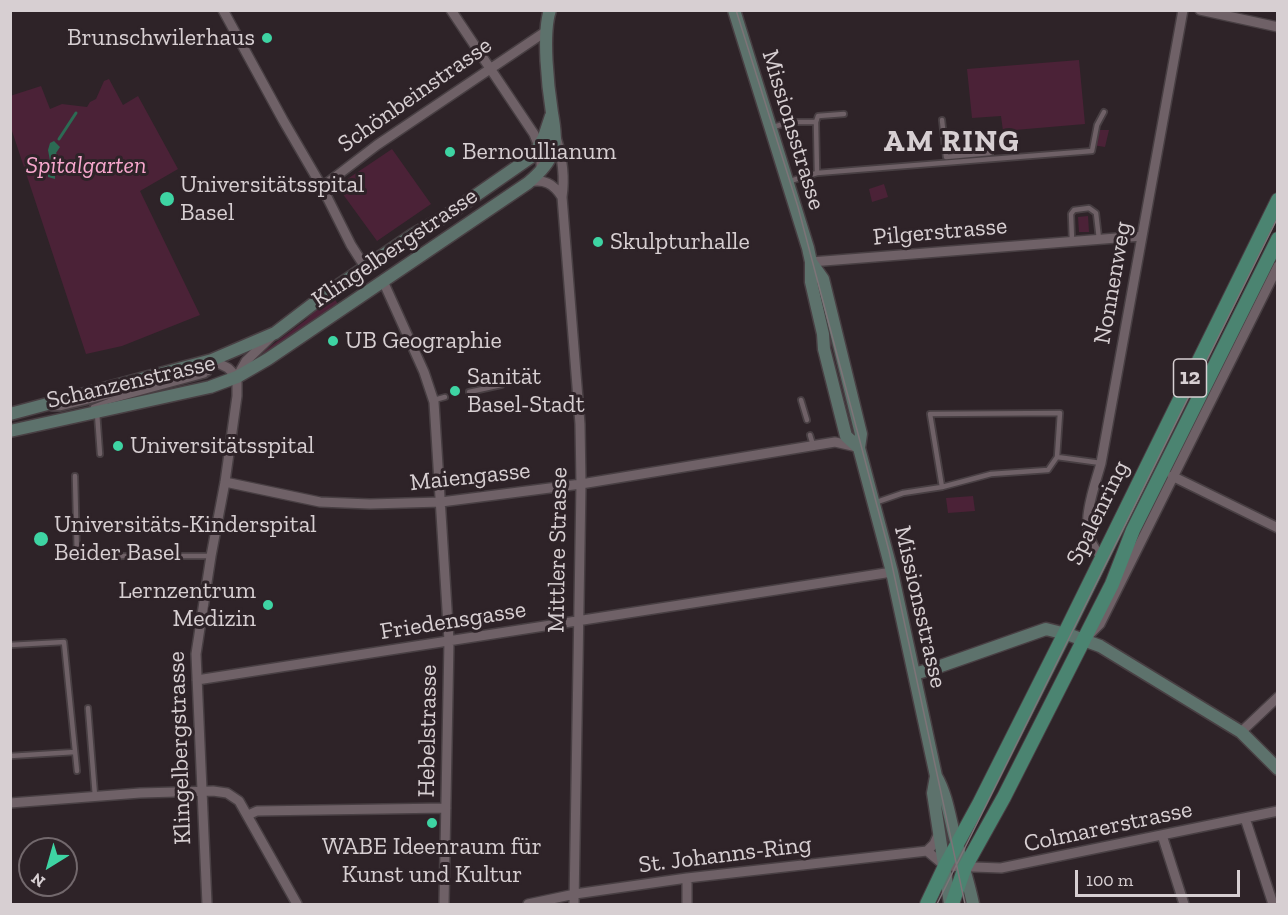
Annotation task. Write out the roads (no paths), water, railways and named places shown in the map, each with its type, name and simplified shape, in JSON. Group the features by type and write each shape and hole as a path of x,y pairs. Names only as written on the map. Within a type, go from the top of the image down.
{"main road":[{"path":"545,32 550,10"},
{"name":"Missionsstrasse","path":"734,11 811,262 811,282 823,334 824,349 846,435 859,448 874,503 892,572 936,776 944,791 973,904"},
{"name":"Mittlere Strasse","path":"545,32 556,137"},
{"name":"Mittlere Strasse","path":"540,145 548,129 552,112"},
{"name":"Klingelbergstrasse","path":"237,377 268,359 528,183 542,171 549,160 556,137"},
{"name":"Klingelbergstrasse","path":"212,360 275,333 365,267 512,171 534,155 540,145"},
{"name":"Spalenring","path":"957,844 1065,633 1278,200"},
{"name":"Spalenring","path":"965,867 1004,797 1112,584 1133,530 1278,239"},
{"name":"Schanzenstrasse","path":"10,414 212,360"},
{"name":"Schanzenstrasse","path":"10,431 210,387 237,377"},
{"path":"914,674 1046,629 1065,633 1100,646 1241,732 1278,769"},
{"name":"Missionsstrasse","path":"936,776 933,793 951,904"},
{"path":"949,813 960,819 973,815"},
{"name":"12","path":"927,904 957,844"},
{"name":"12","path":"951,904 965,867"}],"street":[{"path":"223,10 365,267"},
{"path":"451,10 540,145 542,171"},
{"name":"Nonnenweg","path":"1102,557 1095,551 1087,535 1089,512 1101,463 1182,10"},
{"path":"1200,10 1278,27"},
{"name":"Schönbeinstrasse","path":"322,187 376,145 545,32"},
{"name":"Mittlere Strasse","path":"556,137 560,150 563,179 562,197 579,424 581,484 574,904"},
{"path":"528,183 545,181 562,197"},
{"name":"Pilgerstrasse","path":"811,262 1142,236"},
{"name":"Spalenring","path":"1083,638 1100,624 1278,266"},
{"name":"Hebelstrasse","path":"383,281 424,372 434,400 449,641 444,904"},
{"name":"Klingelbergstrasse","path":"207,904 196,654 225,482 237,396 237,377 246,361 275,333"},
{"name":"Schanzenstrasse","path":"212,360 228,368 237,377"},
{"name":"Maiengasse","path":"225,482 320,502 370,504 441,502 581,484 835,442 859,448"},
{"path":"1172,476 1278,528"},
{"name":"Friedensgasse","path":"196,680 892,572"},
{"path":"1241,732 1278,697"},
{"path":"10,803 201,791 227,793 239,801 248,815 297,904"},
{"path":"248,815 257,811 446,808"},
{"name":"Colmarerstrasse","path":"945,866 1001,868 1278,811"},
{"path":"1245,818 1272,904"},
{"path":"939,832 934,844 927,851 945,866"},
{"path":"1162,835 1184,904"},
{"name":"St. Johanns-Ring","path":"528,904 574,894 687,878 927,851"},
{"path":"687,878 687,904"}],"lane":[{"path":"788,182 818,173 1092,151 1097,125 1104,112"},
{"path":"818,173 816,122 818,116 844,114"},
{"path":"942,120 946,163"},
{"path":"771,128 790,122 816,122"},
{"path":"945,157 990,153"},
{"path":"1072,241 1071,214 1074,210 1089,208 1096,213 1098,239"},
{"path":"36,408 60,408 208,373 201,377 109,401 62,420"},
{"path":"469,392 501,385"},
{"path":"434,400 445,397"},
{"path":"801,400 807,420"},
{"path":"97,412 100,454"},
{"path":"874,503 903,494 942,487 991,474 1048,470 1057,457 1060,413 930,414 942,487"},
{"path":"810,435 813,445"},
{"path":"1057,457 1101,463"},
{"path":"75,476 77,558 211,556"},
{"path":"10,645 64,642 77,771"},
{"path":"88,708 95,796"},
{"path":"10,756 75,752"}],"waterway":[{"path":"59,139 76,113"}],"tram line":[{"path":"736,10 798,207 889,551 965,904"},
{"path":"937,904 1278,217"}],"place":[{"name":"Brunschwilerhaus","path":"267,38"},
{"name":"Bernoullianum","path":"450,152"},
{"name":"Universitätsspital Basel","path":"167,199"},
{"name":"Skulpturhalle","path":"598,242"},
{"name":"UB Geographie","path":"333,341"},
{"name":"Sanität Basel-Stadt","path":"455,391"},
{"name":"Universitätsspital","path":"118,446"},
{"name":"Universitäts-Kinderspital Beider Basel","path":"41,539"},
{"name":"Lernzentrum Medizin","path":"268,605"},
{"name":"WABE Ideenraum für Kunst und Kultur","path":"432,823"}],"district":[{"name":"AM RING","path":"952,142"}],"park label":[{"name":"Spitalgarten","path":"86,166"}]}
